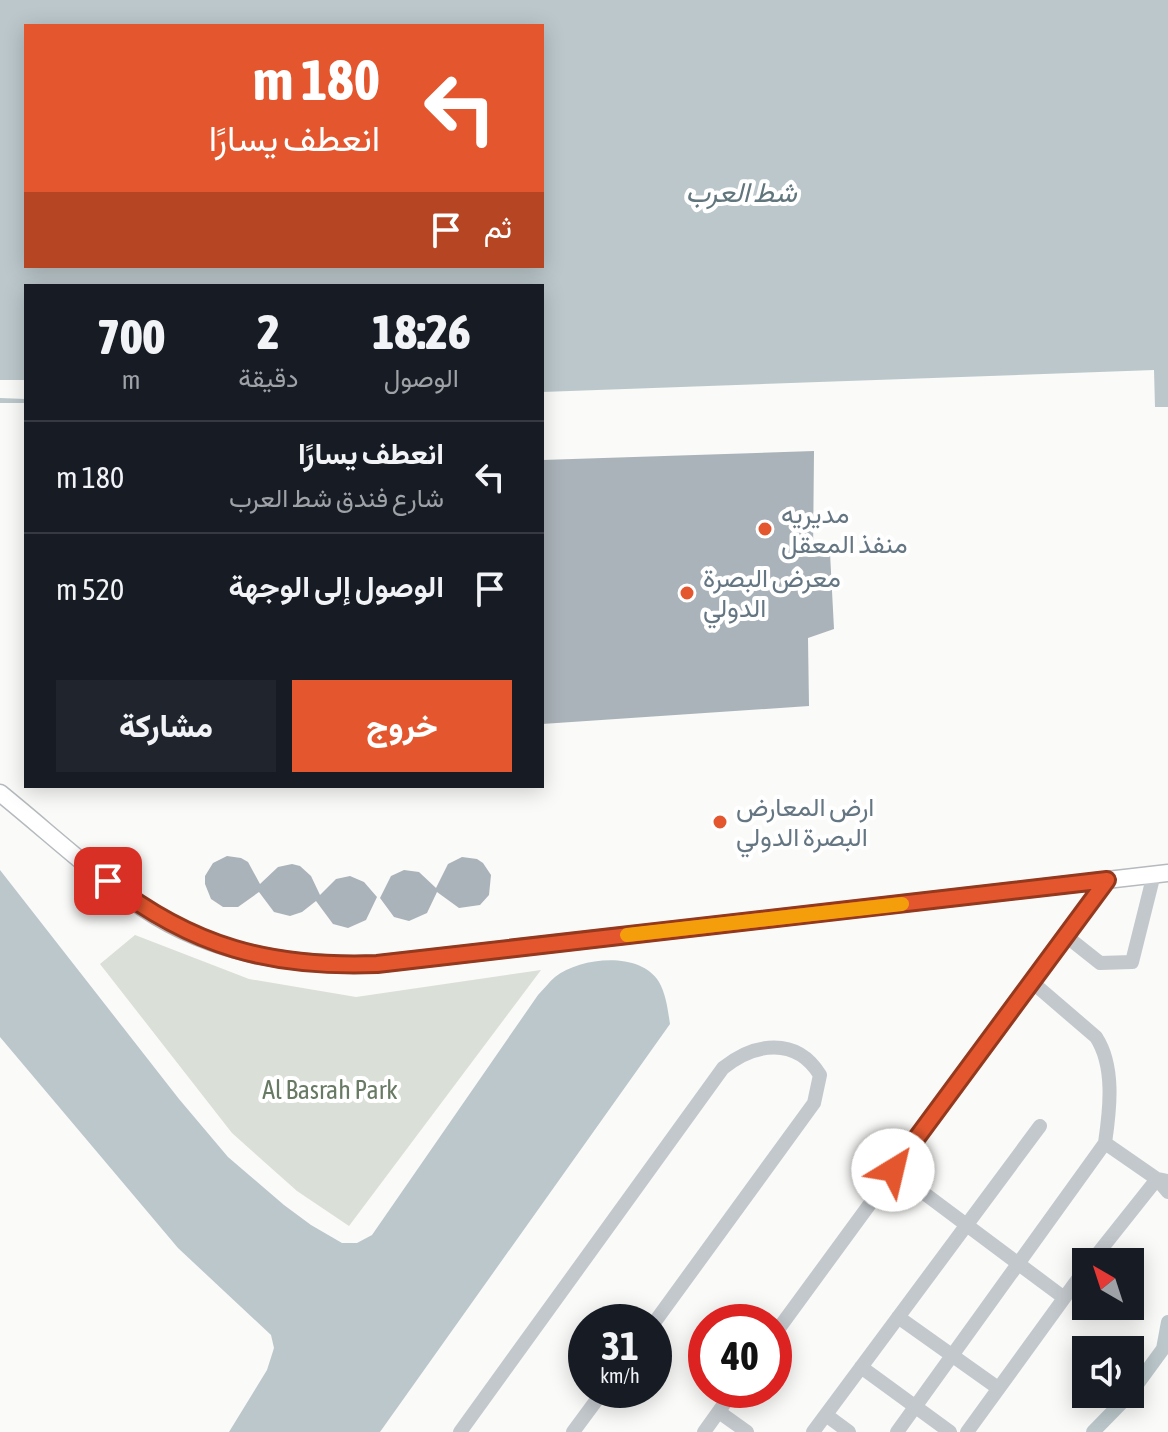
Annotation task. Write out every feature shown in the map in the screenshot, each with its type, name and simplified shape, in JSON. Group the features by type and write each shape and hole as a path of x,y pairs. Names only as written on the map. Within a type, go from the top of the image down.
{"main road":[{"path":"0,793 156,916 226,947 327,966 377,964 1161,874"}],"street":[{"path":"1066,936 1100,963 1132,962 1161,874"},
{"path":"792,1310 1107,880"},
{"path":"897,1432 1105,1143 1109,1117 1108,1061 1103,1048 1096,1037 1032,982"},
{"path":"460,1432 723,1068 753,1049 772,1047 790,1050 812,1062 820,1075 814,1103 668,1304"},
{"path":"813,1432 1040,1126"},
{"path":"1105,1143 1162,1180 1168,1192"},
{"path":"893,1170 1063,1297"},
{"path":"1103,1248 1162,1180"},
{"path":"967,1432 1072,1286"},
{"path":"898,1317 998,1388"},
{"path":"861,1367 950,1432"},
{"path":"573,1432 591,1408"},
{"path":"704,1432 722,1408"},
{"path":"719,1412 747,1432"},
{"path":"826,1415 849,1432"}],"green space":[{"name":"Al Basrah Park","path":"135,935 249,979 356,997 541,970 349,1226 297,1191 232,1133 100,964"}],"water":[{"name":"شط العرب","path":"0,0 1168,0 1168,407 1155,407 1154,370 544,392 544,284 24,284 24,403 0,403"},
{"path":"0,870 228,1157 284,1205 342,1243 357,1243 372,1235 538,995 555,977 566,970 594,962 610,960 638,965 659,982 670,1024 380,1432 229,1432 267,1370 274,1348 271,1335 178,1248 0,1037"}],"pier":[{"path":"0,380 24,380 24,399 0,398"}],"building":[{"name":"معرض البصرة الدولي","path":"814,451 813,555 830,553 834,629 808,638 809,706 544,724 544,460"},
{"path":"227,856 248,862 260,884 278,867 292,864 300,866 311,876 320,895 336,879 350,876 364,882 377,897 366,920 348,928 333,924 316,901 302,912 290,916 274,912 259,892 238,907 223,907 211,899 205,876 213,863"},
{"path":"462,857 477,859 491,875 489,895 480,905 459,908 437,892 427,913 409,921 394,917 380,898 391,876 404,870 419,872 436,888 448,864"}],"waterway":[{"path":"1144,1375 1163,1349 1168,1322"},
{"path":"1093,1432 1116,1408"}],"slow traffic":[{"path":"627,935 902,904"}],"place":[{"name":"مديريه منفذ المعقل","path":"765,529"},
{"name":"معرض البصرة الدولي","path":"687,593"},
{"name":"ارض المعارض البصرة الدولي","path":"720,822"}],"route":[{"path":"108,881 156,916 226,947 327,966 377,964 1107,880 893,1170"}]}
